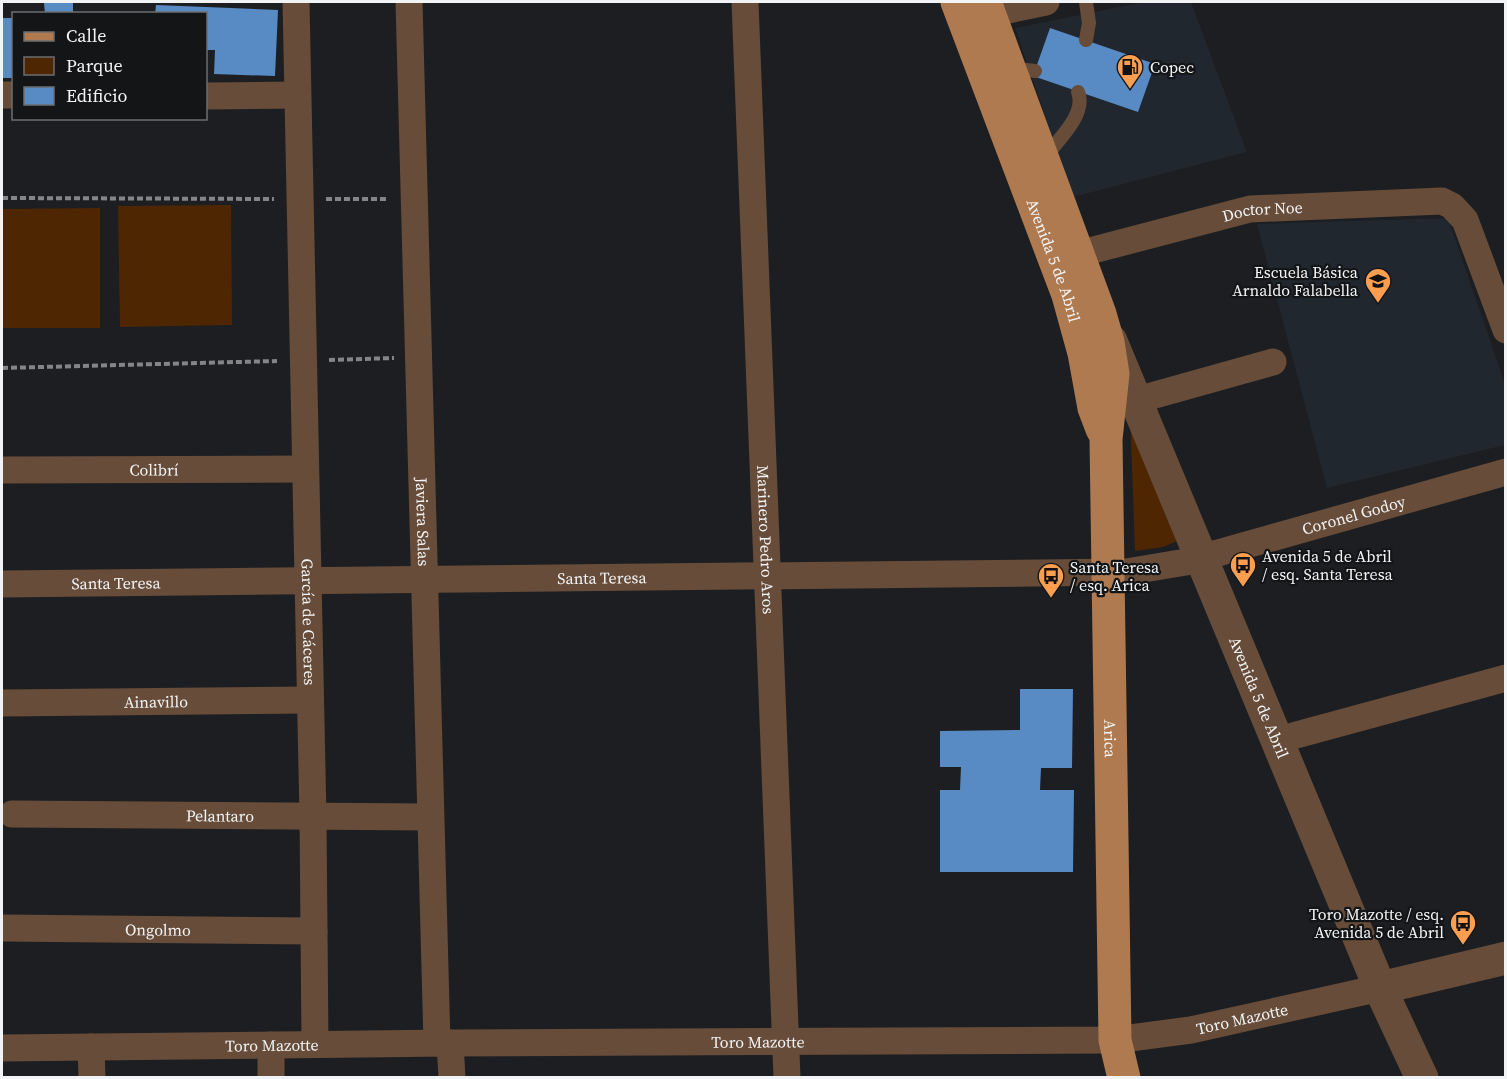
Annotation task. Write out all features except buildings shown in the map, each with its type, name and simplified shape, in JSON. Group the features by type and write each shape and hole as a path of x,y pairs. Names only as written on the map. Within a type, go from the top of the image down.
{"main road":[{"name":"Avenida 5 de Abril","path":"957,2 1068,295 1084,353 1094,408 1106,439"},
{"name":"Avenida 5 de Abril","path":"987,8 1022,69 1044,160 1108,342 1113,374 1112,404 1106,439"},
{"name":"Arica","path":"1106,439 1116,1040 1124,1077"},
{"name":"Arica","path":"1107,1077 1116,1040"}],"street":[{"name":"García de Cáceres","path":"296,2 313,818 315,1044"},
{"name":"Javiera Salas","path":"409,2 430,817 444,1043 452,1077"},
{"name":"Marinero Pedro Aros","path":"745,2 787,1077"},
{"path":"987,8 1046,2"},
{"path":"207,96 297,95"},
{"name":"Doctor Noe","path":"1078,254 1250,209 1430,201 1452,206 1465,220 1506,330"},
{"name":"Avenida 5 de Abril","path":"1100,314 1380,988 1422,1077"},
{"path":"1137,400 1273,362"},
{"name":"Colibrí","path":"2,470 305,469"},
{"name":"Coronel Godoy","path":"1202,557 1506,472"},
{"name":"Santa Teresa","path":"2,584 1108,573 1155,569 1202,557"},
{"path":"1278,740 1506,678"},
{"name":"Ainavillo","path":"2,703 310,700"},
{"name":"Pelantaro","path":"12,814 313,818 430,817"},
{"name":"Ongolmo","path":"2,928 314,931"},
{"name":"Toro Mazotte","path":"2,1048 787,1040 1116,1040 1191,1030 1506,958"},
{"path":"271,1045 272,1077"},
{"path":"91,1047 92,1077"}],"lane":[{"path":"1086,2 1089,23 1086,40"},
{"path":"1044,160 1078,114 1081,103 1078,92"}],"path":[{"path":"2,198 414,199"},
{"path":"2,368 419,358"}],"shaded area":[{"name":"Copec","path":"1144,2 1191,2 1247,152 1073,197 1015,28"},
{"name":"Escuela Básica Arnaldo Falabella","path":"1448,218 1505,384 1505,445 1327,488 1257,224"}],"green space":[{"path":"231,205 232,325 120,327 118,206"},
{"path":"100,208 100,328 2,328 2,209"},
{"path":"1130,411 1182,539 1163,547 1135,551"}],"place":[{"name":"Copec","path":"1130,90"},
{"name":"Escuela Básica Arnaldo Falabella","path":"1378,304"},
{"name":"Avenida 5 de Abril / esq. Santa Teresa","path":"1243,588"},
{"name":"Santa Teresa / esq. Arica","path":"1051,599"},
{"name":"Toro Mazotte / esq. Avenida 5 de Abril","path":"1463,946"}]}
